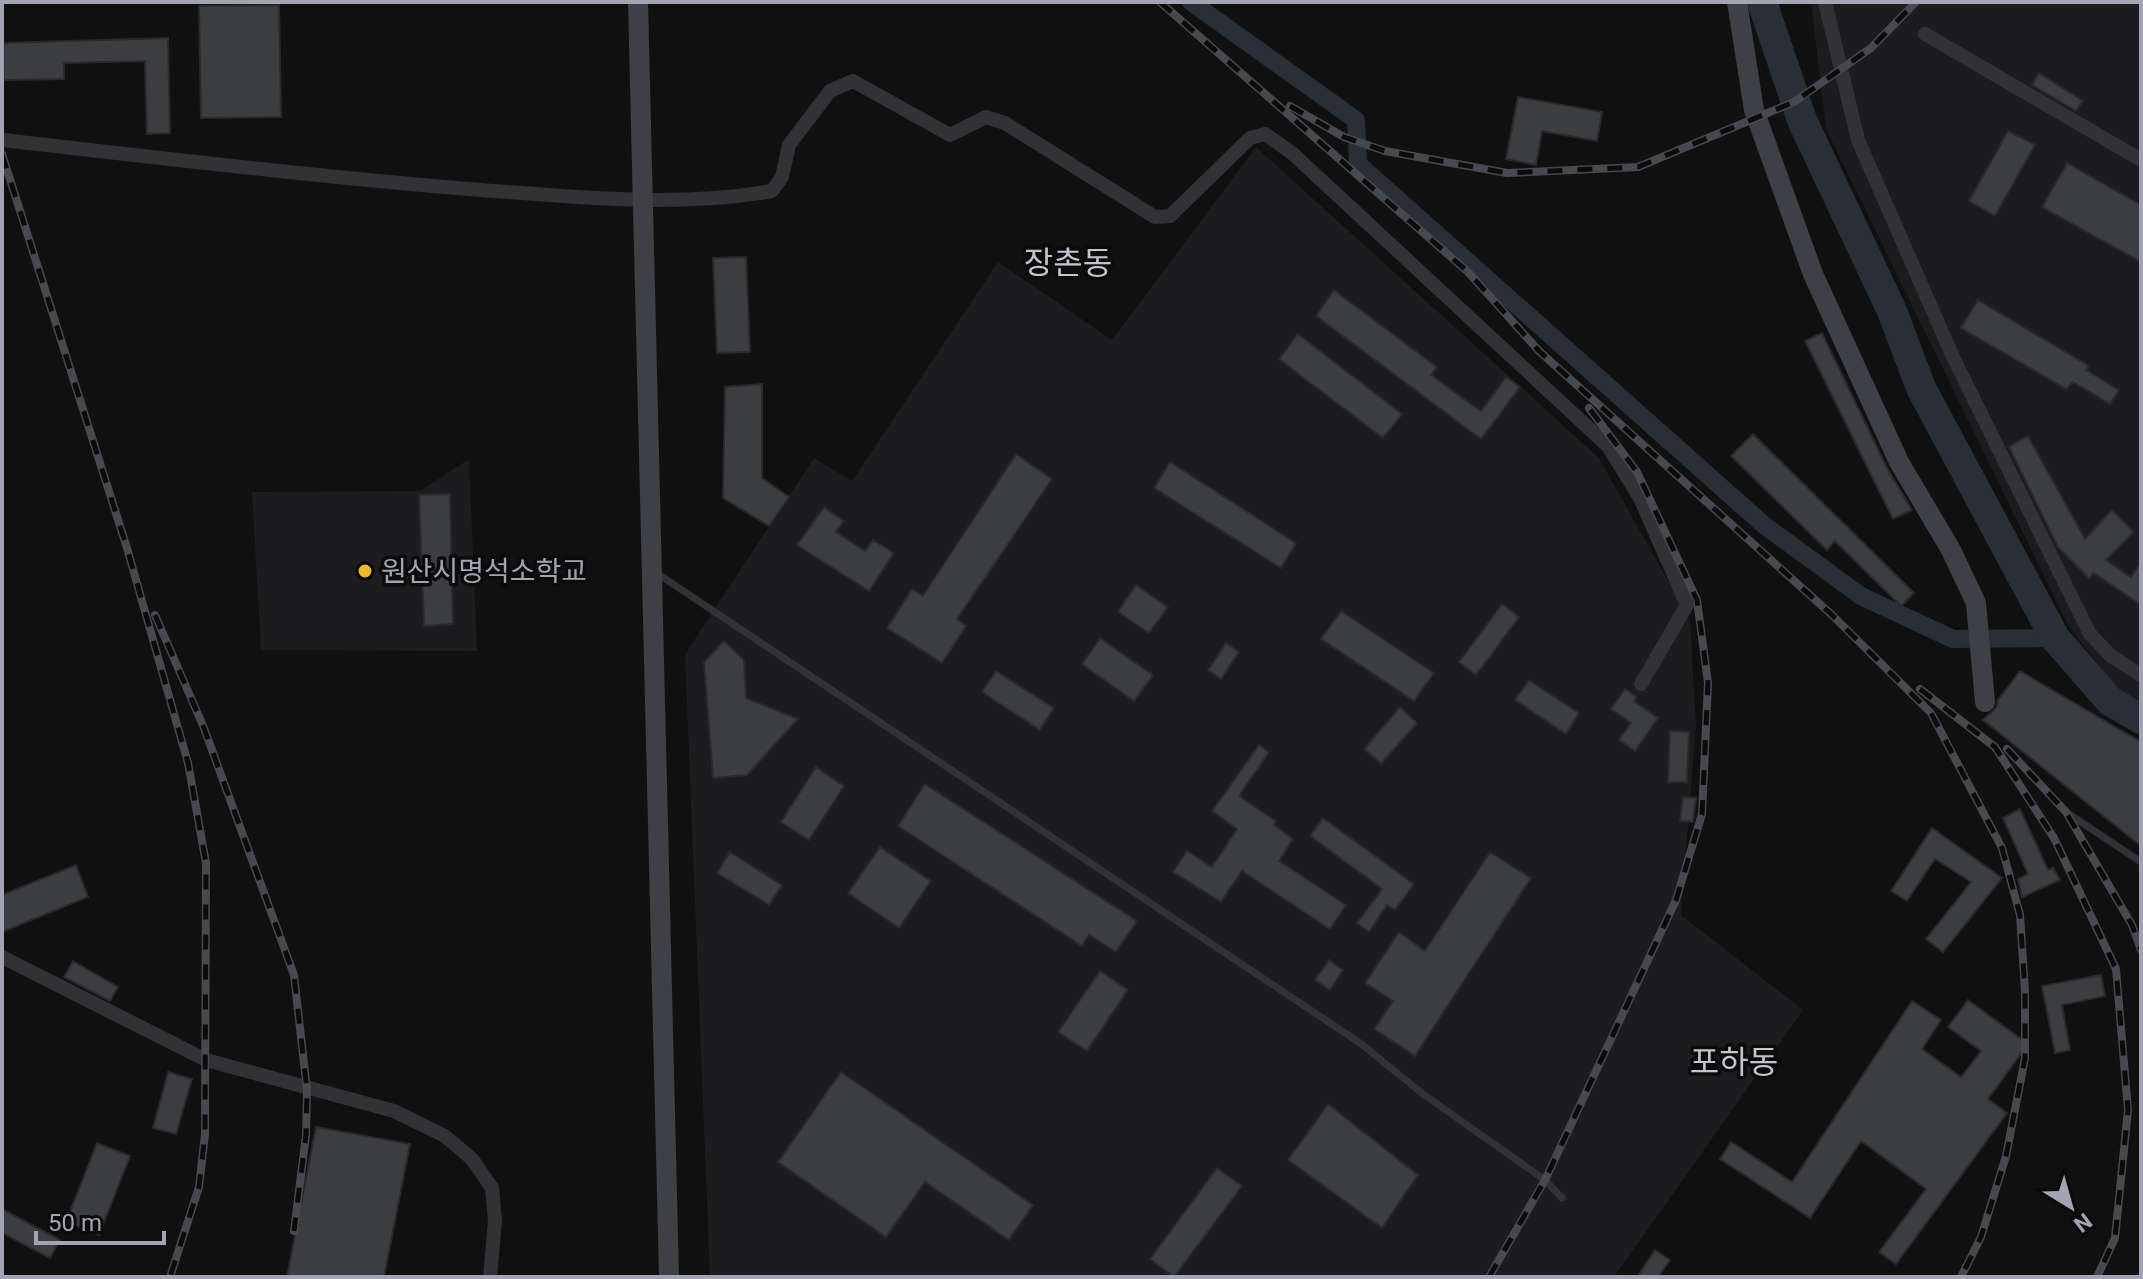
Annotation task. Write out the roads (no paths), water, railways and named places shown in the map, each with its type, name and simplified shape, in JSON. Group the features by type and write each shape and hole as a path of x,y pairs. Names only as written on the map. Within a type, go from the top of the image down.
{"street":[{"path":"638,2 669,1277"},
{"path":"1737,2 1754,110 1813,274 1899,462 1951,550 1976,603 1985,702"},
{"path":"1825,2 1858,140 1953,357 2090,634 2111,656 2141,675"},
{"path":"1925,34 2141,160"},
{"path":"2,140 327,178 641,200 742,196 772,191 782,177 789,145 830,91 853,81 950,135 986,117 1005,123 1155,217 1170,216 1250,138 1265,134 1292,153 1608,446 1640,498 1687,605 1641,684"},
{"path":"2,957 206,1060 394,1111 445,1136 472,1159 492,1188 495,1221 490,1277"}],"lane":[{"path":"650,569 1360,1043 1423,1094 1545,1180 1562,1198"},
{"path":"2066,812 2141,862"}],"waterway":[{"path":"1191,2 1356,120 1358,164 1765,526 1861,596 1953,639 2055,638"},
{"path":"1762,2 1802,120 1892,311 1921,388 2055,638 2110,701 2141,719"}],"railway":[{"path":"1160,2 1468,272 1539,351 1831,614 1931,713 2002,848 2020,915 2025,991 2025,1058 2006,1156 1981,1237 1961,1277"},
{"path":"1290,106 1344,137 1385,151 1507,173 1638,167 1794,102 1871,48 1916,2"},
{"path":"2,154 127,548 188,763 206,863 205,1134 199,1187 170,1277"},
{"path":"1489,1277 1545,1180 1676,900 1702,814 1708,683 1697,600 1637,472 1589,408"},
{"path":"155,615 204,728 294,975 307,1090 306,1135 294,1231"},
{"path":"1920,689 1995,747 2054,838 2116,969 2128,1110 2115,1238 2097,1277"},
{"path":"2007,749 2066,812 2132,925 2141,950"}],"place":[{"name":"원산시명석소학교","path":"365,571"}],"district":[{"name":"장촌동","path":"1068,263"},
{"name":"포하동","path":"1734,1062"}]}
